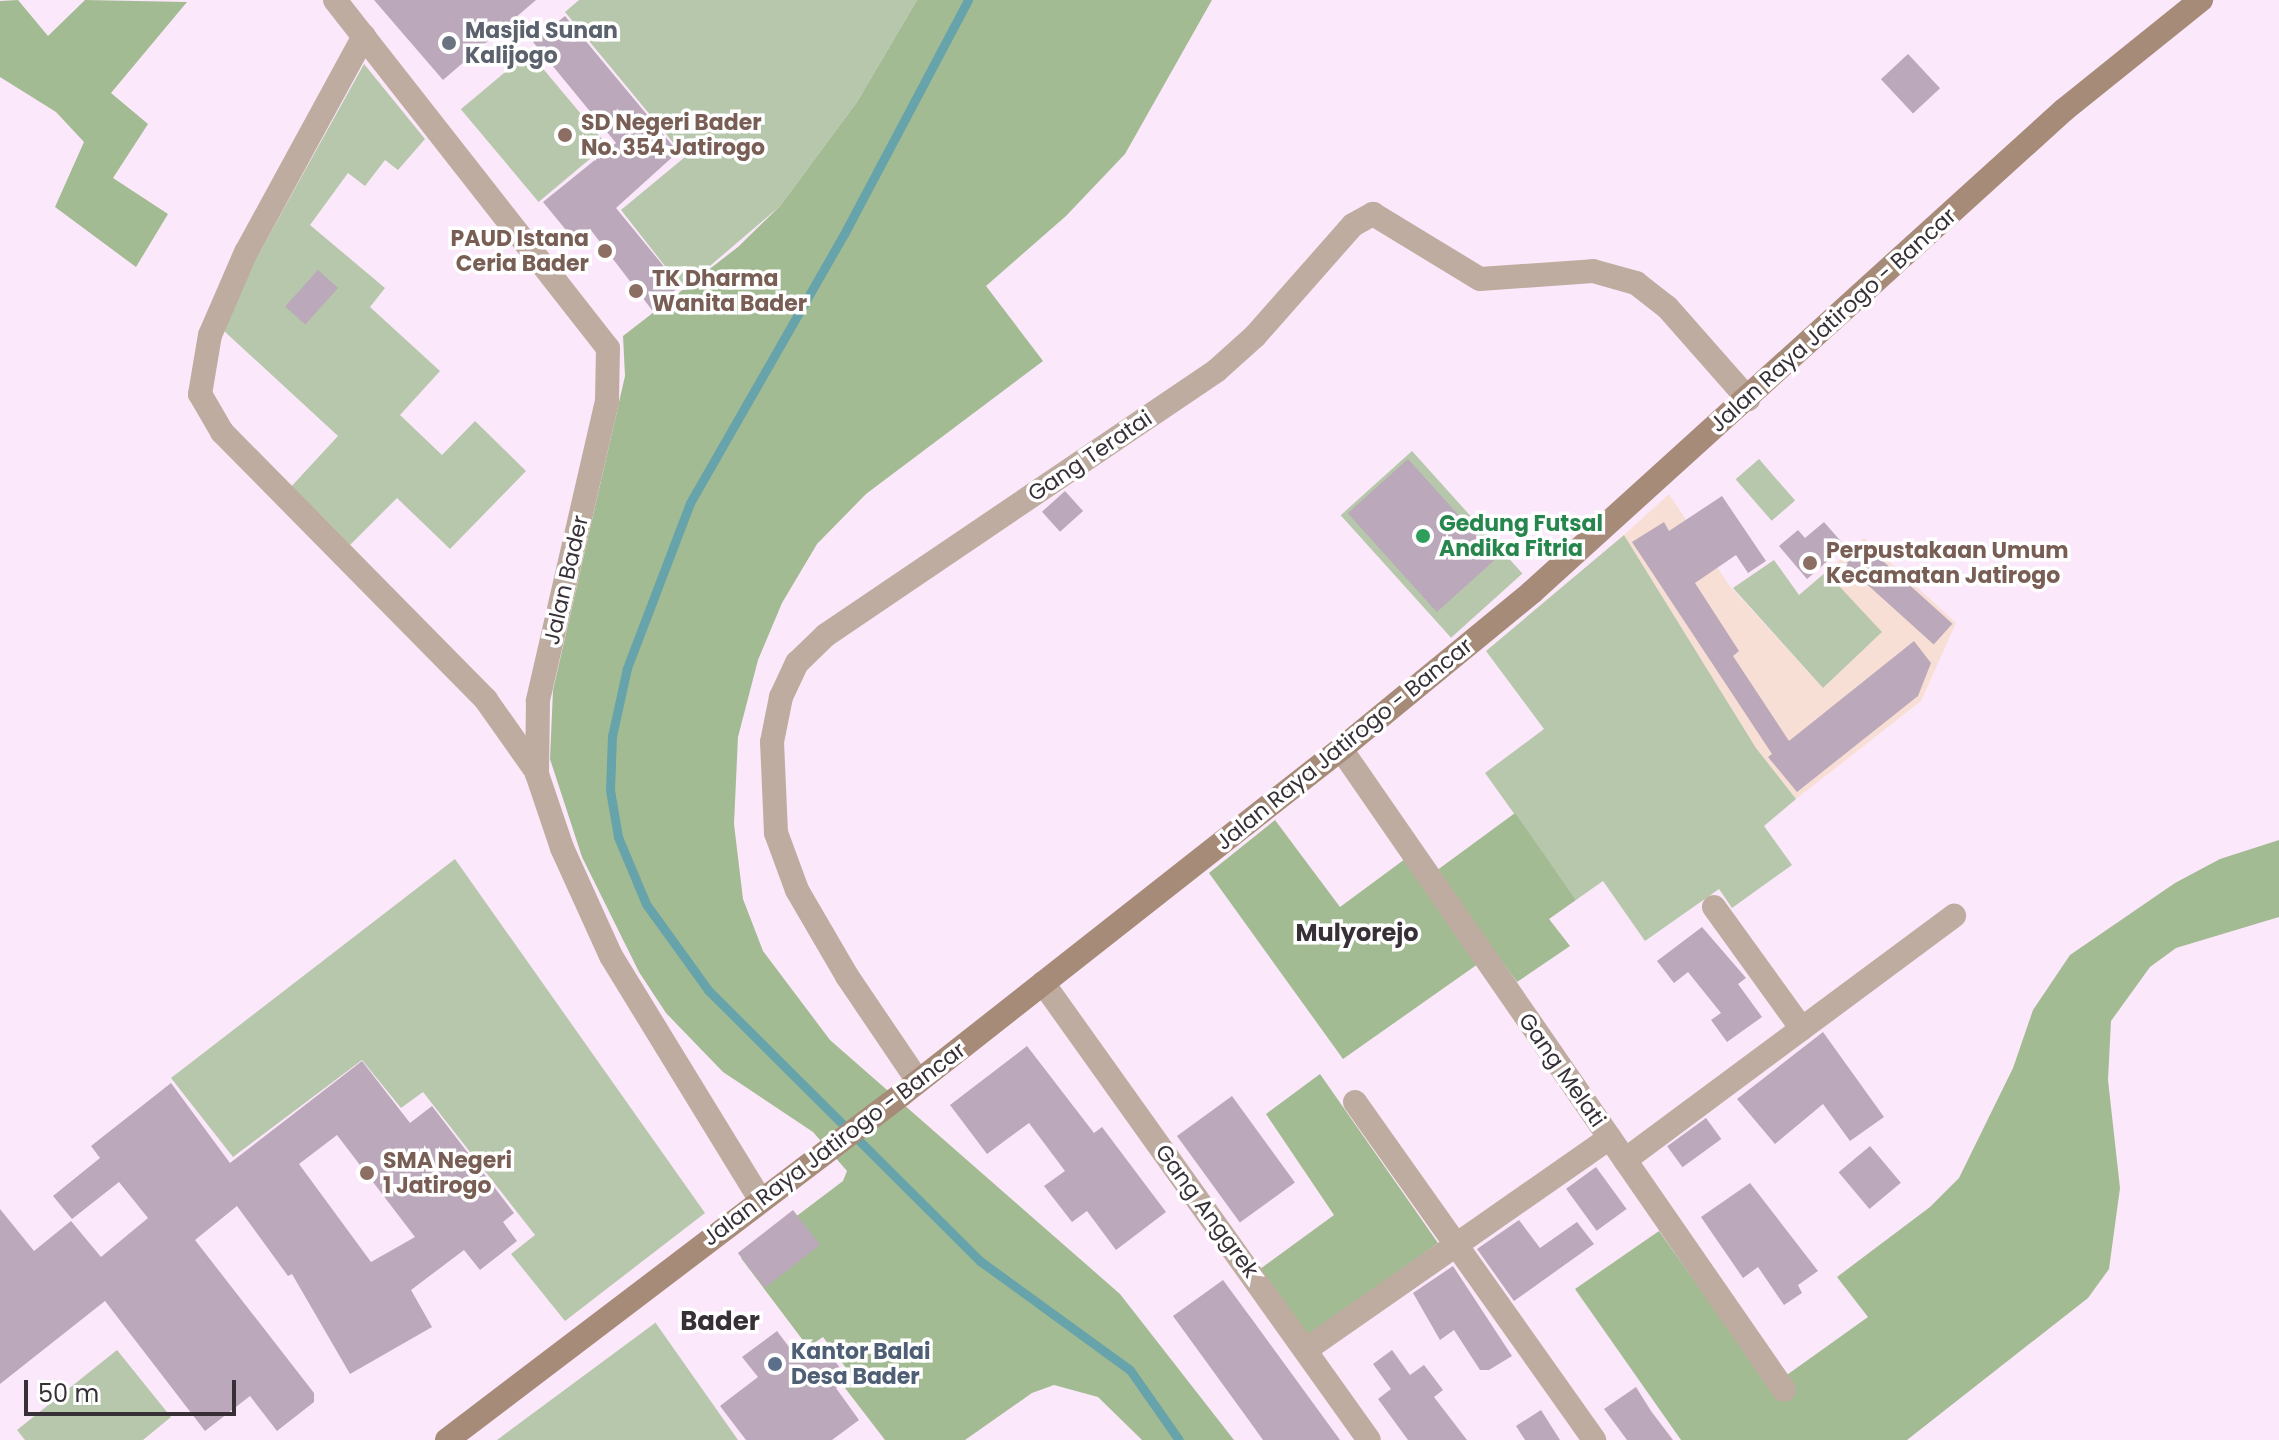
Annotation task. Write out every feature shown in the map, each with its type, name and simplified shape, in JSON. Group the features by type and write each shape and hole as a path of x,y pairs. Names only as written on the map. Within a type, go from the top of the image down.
{"main road":[{"name":"Jalan Raya Jatirogo - Bancar","path":"447,1440 760,1199 910,1088 1341,749 1532,592 2064,110 2201,0"}],"street":[{"name":"Jalan Bader","path":"335,0 608,348 607,401 538,701 537,774 562,848 611,956 760,1199"},
{"path":"364,36 246,252 210,335 200,394 222,432 486,700 537,774"},
{"name":"Gang Teratai","path":"910,1088 792,878 776,833 772,742 781,697 797,663 826,635 1216,371 1255,336 1353,225 1373,214 1480,279 1593,271 1636,283 1667,307 1748,399"},
{"name":"Gang Melati","path":"1341,749 1784,1390"},
{"path":"1714,907 1802,1029"},
{"path":"1625,1160 1954,916"},
{"name":"Gang Anggrek","path":"1043,983 1369,1440"},
{"path":"1355,1102 1594,1440"},
{"path":"1307,1349 1610,1138"}],"shaded area":[{"path":"1669,494 1729,585 1823,688 1881,633 1826,572 1864,538 1956,623 1921,701 1796,799 1756,748 1624,535"}],"green space":[{"path":"18,0 48,36 85,0 187,2 111,93 148,124 113,178 168,214 136,267 55,207 84,142 56,112 0,77 0,1"},
{"path":"579,0 917,0 857,102 780,206 683,289 621,210 685,157 565,12"},
{"path":"917,0 1212,0 1125,154 1066,216 986,286 1043,361 866,494 817,544 782,603 758,660 738,737 734,824 743,899 763,951 830,1040 1120,1294 1234,1440 1142,1440 1098,1397 1054,1385 1032,1393 965,1440 885,1440 845,1388 855,1380 823,1337 808,1347 741,1258 843,1181 847,1171 813,1132 723,1072 666,1013 639,972 582,857 550,759 553,690 625,376 623,336 738,247 780,206 857,102"},
{"path":"529,52 607,145 539,202 461,109"},
{"path":"364,64 425,139 398,170 385,160 365,186 348,173 310,225 385,288 370,307 440,371 400,415 442,455 475,421 526,471 450,549 397,498 350,545 289,489 338,436 223,330 252,266"},
{"name":"Gedung Futsal Andika Fitria","path":"1412,451 1522,574 1451,638 1341,515"},
{"path":"1759,459 1795,501 1772,521 1736,479"},
{"path":"1624,535 1756,748 1796,799 1764,826 1792,865 1732,908 1719,889 1645,941 1603,881 1576,900 1485,773 1544,729 1486,651"},
{"path":"1774,560 1799,595 1826,572 1882,632 1823,688 1733,588"},
{"path":"1515,813 1576,900 1549,919 1570,946 1517,982 1495,952 1343,1059 1209,873 1275,820 1340,907 1405,859 1421,882"},
{"path":"2279,840 2279,917 2176,948 2150,967 2111,1021 2108,1080 2120,1188 2109,1269 2088,1298 1907,1440 1681,1440 1575,1289 1659,1231 1770,1387 1868,1317 1837,1277 1930,1207 1959,1178 2013,1068 2033,1010 2070,955 2175,883 2220,859"},
{"path":"455,859 705,1213 565,1321 511,1254 535,1235 423,1092 401,1108 362,1060 233,1157 171,1078"},
{"path":"1320,1074 1438,1243 1308,1337 1260,1269 1334,1215 1266,1114"},
{"path":"655,1323 738,1440 497,1440"},
{"path":"117,1350 171,1417 143,1440 25,1440 17,1430"}],"building":[{"name":"Masjid Sunan Kalijogo","path":"374,0 536,0 443,80"},
{"path":"565,16 678,152 616,208 680,286 652,310 590,229 575,241 543,202 616,143 533,42"},
{"path":"1908,54 1940,88 1913,114 1881,79"},
{"path":"318,270 338,288 305,324 285,306"},
{"name":"Gedung Futsal Andika Fitria","path":"1408,459 1497,558 1437,612 1348,513"},
{"path":"1065,491 1083,511 1060,532 1042,512"},
{"path":"1722,496 1766,561 1748,573 1736,555 1695,583 1739,651 1733,656 1789,741 1914,641 1931,663 1918,696 1797,792 1768,757 1772,754 1632,542 1664,522 1669,531"},
{"name":"Perpustakaan Umum Kecamatan Jatirogo","path":"1824,522 1845,546 1807,579 1779,546 1798,530 1805,538"},
{"path":"1864,544 1952,624 1934,644 1845,565"},
{"path":"1702,927 1746,978 1738,984 1762,1017 1727,1042 1711,1020 1721,1013 1688,972 1674,983 1657,961"},
{"path":"1823,1032 1884,1117 1850,1141 1823,1104 1775,1144 1737,1099"},
{"path":"1027,1046 1094,1133 1102,1127 1166,1212 1116,1250 1087,1211 1072,1222 1044,1186 1065,1171 1029,1123 987,1154 950,1105"},
{"path":"362,1061 410,1123 432,1106 514,1213 503,1222 517,1241 480,1270 464,1250 411,1290 432,1327 350,1374 292,1274 288,1276 237,1206 195,1240 314,1393 314,1402 277,1431 250,1396 205,1431 105,1301 0,1384 0,1209 34,1251 71,1221 101,1257 148,1218 119,1182 72,1219 53,1196 100,1158 91,1146 171,1083 230,1163","holes":["337,1135 415,1237 371,1262 299,1164"]},
{"path":"1232,1096 1295,1183 1240,1223 1177,1136"},
{"path":"1706,1118 1721,1139 1682,1167 1667,1146"},
{"path":"1870,1146 1901,1183 1869,1209 1839,1172"},
{"path":"1596,1167 1627,1209 1597,1231 1566,1189"},
{"path":"1750,1183 1818,1271 1798,1285 1802,1293 1784,1305 1758,1267 1743,1278 1701,1217"},
{"path":"793,1210 820,1245 765,1288 738,1253"},
{"path":"1519,1220 1540,1248 1577,1222 1594,1244 1514,1301 1477,1249"},
{"path":"1453,1266 1512,1356 1489,1370 1480,1370 1454,1330 1440,1340 1413,1293"},
{"path":"1223,1280 1340,1440 1263,1440 1173,1316"},
{"path":"777,1331 798,1359 821,1342 848,1379 836,1388 859,1420 832,1440 746,1440 720,1406 758,1377 742,1357"},
{"path":"1392,1350 1410,1375 1424,1365 1443,1390 1434,1397 1467,1440 1408,1440 1378,1399 1391,1389 1373,1364"},
{"path":"1636,1387 1673,1440 1627,1440 1604,1409"},
{"path":"1541,1410 1560,1440 1525,1440 1516,1426"}],"waterway":[{"path":"968,0 844,234 690,503 627,668 612,736 610,790 618,837 646,904 708,990 980,1261 1130,1370 1179,1440"}],"place":[{"name":"Masjid Sunan Kalijogo","path":"449,43"},
{"name":"SD Negeri Bader No. 354 Jatirogo","path":"565,135"},
{"name":"PAUD Istana Ceria Bader","path":"605,251"},
{"name":"TK Dharma Wanita Bader","path":"636,291"},
{"name":"Gedung Futsal Andika Fitria","path":"1423,536"},
{"name":"Perpustakaan Umum Kecamatan Jatirogo","path":"1810,563"},
{"name":"SMA Negeri 1 Jatirogo","path":"367,1173"},
{"name":"Kantor Balai Desa Bader","path":"775,1364"}],"district":[{"name":"Mulyorejo","path":"1357,933"},
{"name":"Bader","path":"720,1322"}]}
